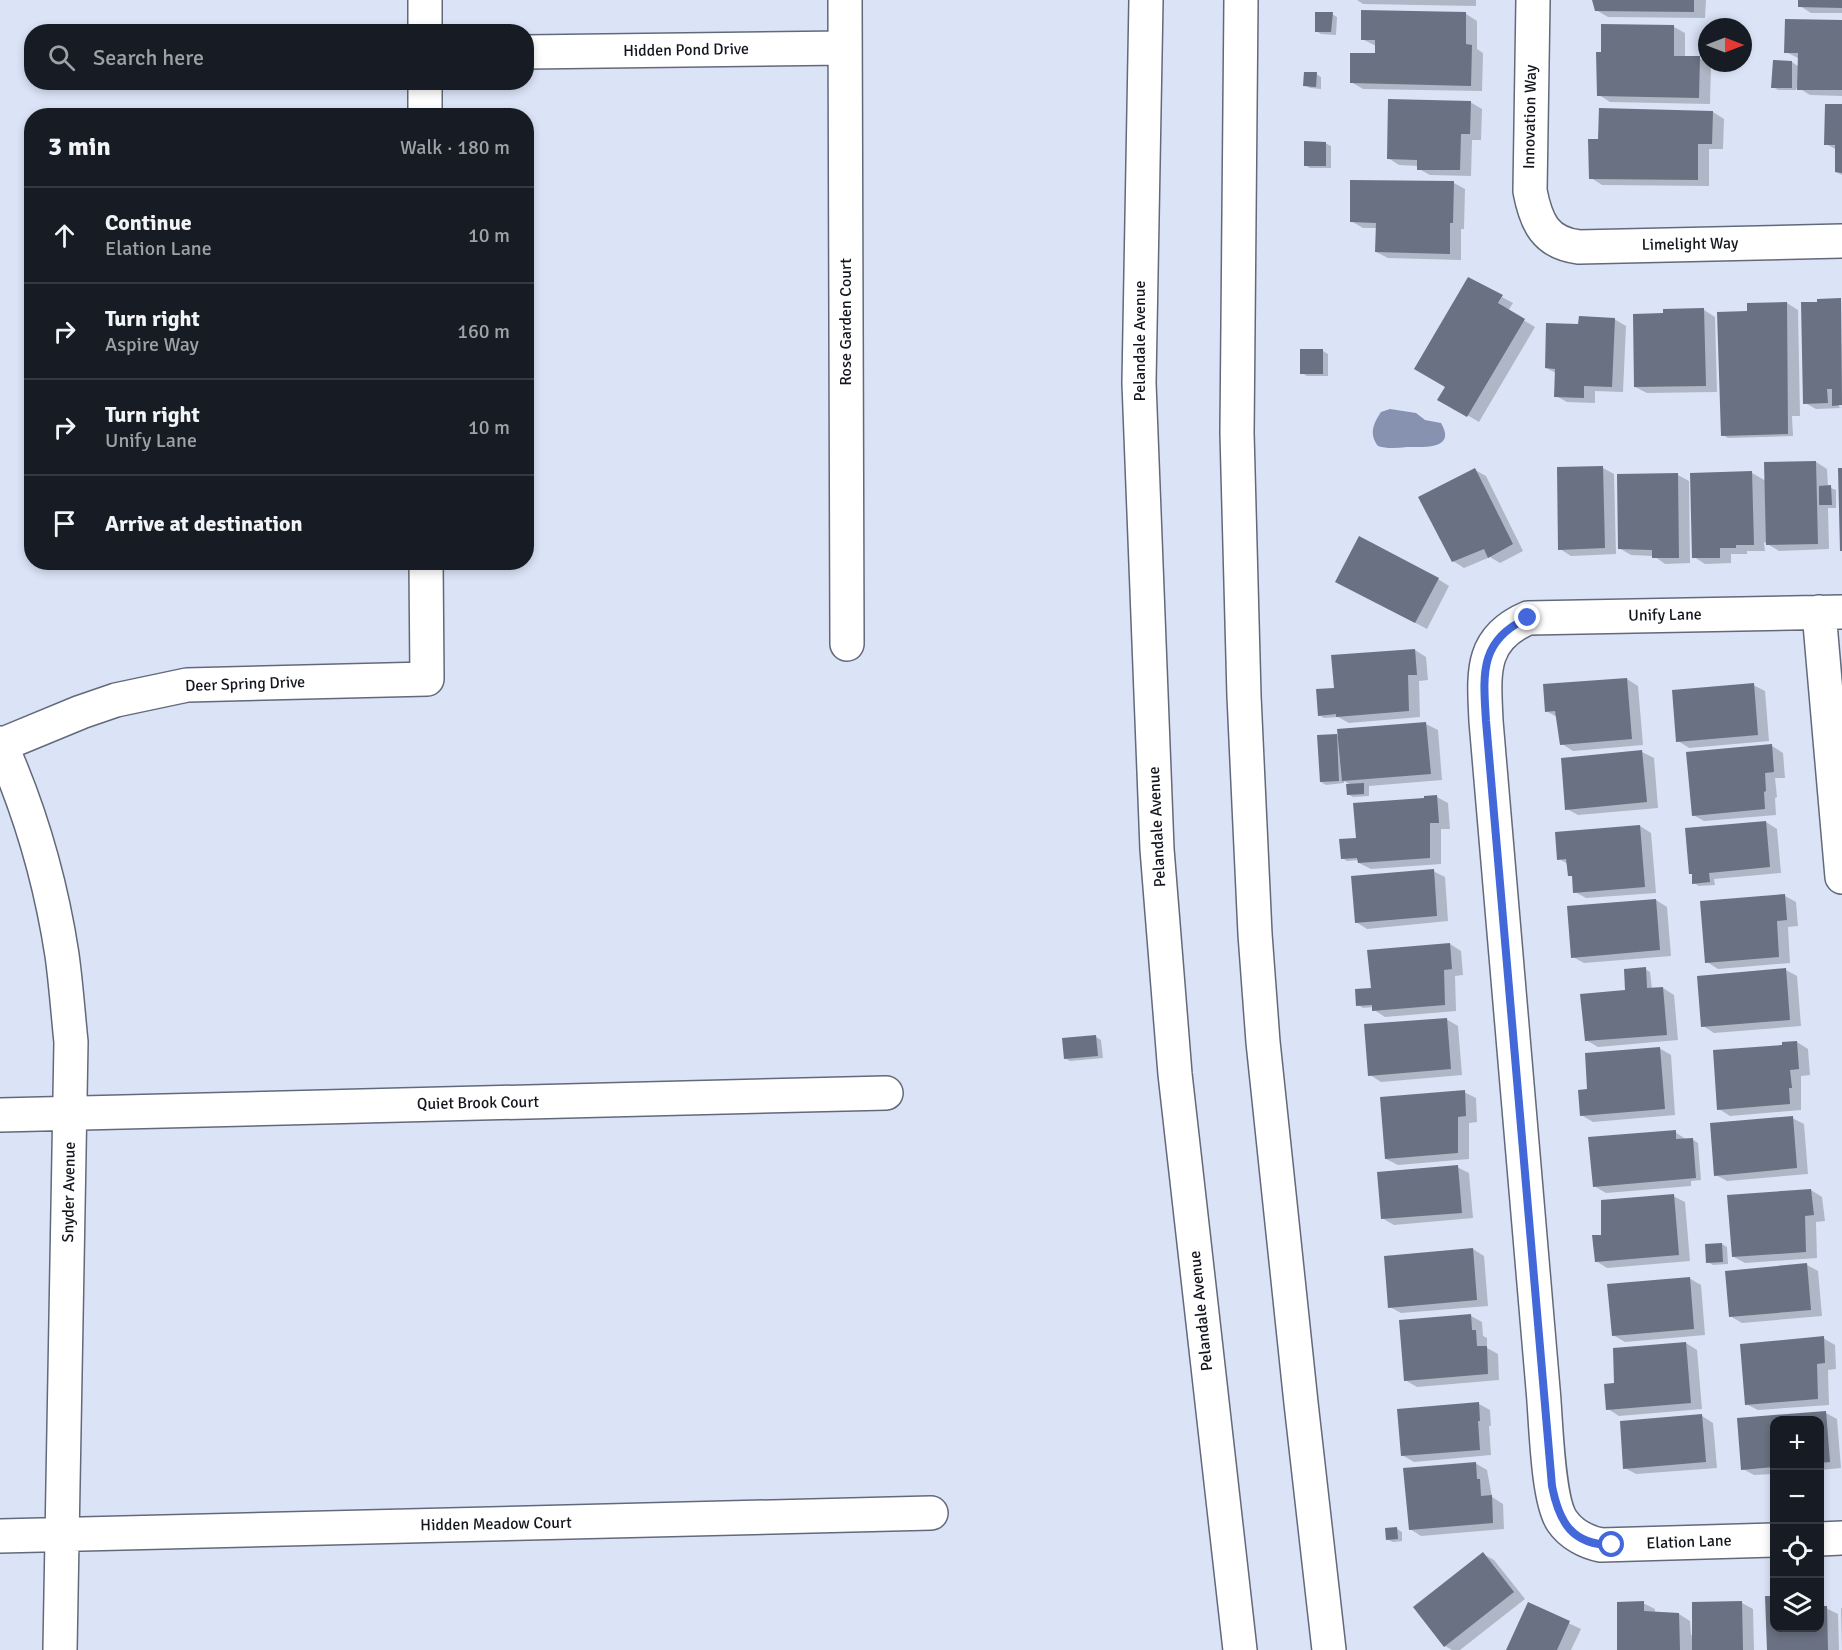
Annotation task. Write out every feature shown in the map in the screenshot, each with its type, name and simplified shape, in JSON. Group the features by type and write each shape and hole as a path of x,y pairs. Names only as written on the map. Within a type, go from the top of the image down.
{"street":[{"path":"425,0 425,24"},
{"name":"Rose Garden Court","path":"845,0 847,644"},
{"name":"Pelandale Avenue","path":"1146,0 1139,383 1157,849 1175,1074 1240,1650"},
{"path":"1241,0 1238,445 1244,696 1255,934 1264,1054 1329,1650"},
{"name":"Innovation Way","path":"1533,0 1530,191 1534,214 1544,230"},
{"name":"Hidden Pond Drive","path":"534,52 845,48"},
{"path":"425,90 425,108"},
{"name":"Limelight Way","path":"1544,230 1559,242 1579,247 1842,241"},
{"name":"Deer Spring Drive","path":"0,744 116,700 187,685 427,679 426,570"},
{"path":"1830,612 1842,877"},
{"name":"Unify Lane","path":"1571,1530 1562,1521 1558,1512 1552,1486 1486,721 1485,669 1490,649 1496,640 1512,626 1534,617 1830,612"},
{"name":"Snyder Avenue","path":"0,744 17,784 44,869 62,955 71,1042 60,1650"},
{"name":"Quiet Brook Court","path":"0,1115 886,1093"},
{"name":"Hidden Meadow Court","path":"0,1536 931,1513"},
{"name":"Elation Lane","path":"1571,1530 1589,1542 1601,1545 1770,1540"},
{"path":"1824,1539 1842,1538"}],"water":[{"path":"1390,409 1416,413 1425,420 1441,423 1445,438 1429,447 1385,448 1378,446 1373,433 1374,425 1381,412"}],"building":[{"path":"1592,0 1694,0 1694,12 1595,11"},
{"path":"1798,0 1842,0 1842,8 1798,7"},
{"path":"1361,10 1466,12 1466,44 1472,45 1471,86 1350,83 1350,53 1375,53 1375,40 1361,40"},
{"path":"1315,12 1333,12 1331,32 1315,32"},
{"path":"1785,19 1842,20 1842,90 1797,90 1798,53 1784,53"},
{"path":"1601,24 1674,25 1674,56 1698,56 1699,98 1597,96 1596,52 1601,52"},
{"path":"1773,60 1792,61 1792,88 1771,88"},
{"path":"1304,72 1317,72 1316,87 1303,86"},
{"path":"1388,99 1471,101 1470,134 1461,134 1460,170 1417,170 1417,160 1387,159"},
{"path":"1825,104 1842,104 1842,173 1835,172 1835,145 1824,145"},
{"path":"1599,108 1713,111 1712,144 1698,144 1698,180 1589,179 1588,139 1598,139"},
{"path":"1304,141 1326,142 1326,166 1304,166"},
{"path":"1350,180 1454,181 1450,254 1375,252 1376,223 1350,222"},
{"path":"1468,277 1503,295 1498,303 1525,319 1467,417 1437,400 1445,387 1414,369"},
{"path":"1841,298 1842,405 1832,406 1832,389 1827,389 1828,403 1803,404 1801,302"},
{"path":"1787,302 1788,434 1721,436 1717,312 1747,311 1747,303"},
{"path":"1704,308 1706,386 1634,387 1633,314 1663,313 1663,309"},
{"path":"1579,316 1615,318 1612,387 1584,386 1584,398 1554,397 1555,369 1545,368 1546,323 1578,324"},
{"path":"1300,349 1323,349 1323,374 1300,374"},
{"path":"1816,461 1818,544 1766,545 1764,462"},
{"path":"1603,466 1605,548 1558,550 1557,467"},
{"path":"1475,468 1513,544 1488,558 1484,549 1452,562 1418,497"},
{"path":"1838,468 1842,468 1842,551 1840,551"},
{"path":"1752,471 1754,545 1720,548 1720,558 1692,558 1690,473"},
{"path":"1678,473 1679,558 1652,558 1652,550 1618,549 1617,474"},
{"path":"1831,485 1832,505 1819,505 1819,486"},
{"path":"1359,536 1439,578 1415,623 1335,582"},
{"path":"1415,649 1417,675 1408,675 1409,711 1336,717 1336,714 1318,716 1316,689 1334,688 1331,655"},
{"path":"1627,678 1632,739 1560,745 1555,711 1545,712 1543,684"},
{"path":"1754,683 1758,735 1676,742 1672,690"},
{"path":"1426,722 1431,774 1342,781 1337,729"},
{"path":"1337,734 1339,781 1320,782 1317,735"},
{"path":"1772,744 1774,772 1765,773 1765,809 1692,816 1686,752"},
{"path":"1642,750 1647,802 1565,810 1561,758"},
{"path":"1364,783 1364,794 1347,795 1346,784"},
{"path":"1437,795 1439,823 1430,823 1430,858 1358,863 1357,858 1341,859 1339,839 1356,838 1353,803"},
{"path":"1766,821 1770,867 1709,873 1710,882 1692,884 1685,828"},
{"path":"1640,825 1645,887 1573,893 1572,876 1568,876 1566,859 1557,860 1555,832"},
{"path":"1434,869 1437,916 1355,923 1351,876"},
{"path":"1785,894 1787,920 1777,921 1779,957 1705,963 1700,901"},
{"path":"1656,899 1660,950 1571,958 1567,906"},
{"path":"1450,943 1452,969 1444,970 1445,1005 1372,1011 1372,1005 1356,1006 1355,989 1371,988 1367,950"},
{"path":"1646,967 1647,988 1663,987 1667,1035 1585,1041 1580,994 1625,990 1624,969"},
{"path":"1786,968 1790,1020 1701,1027 1697,976"},
{"path":"1447,1018 1451,1069 1368,1076 1364,1024"},
{"path":"1096,1035 1098,1056 1064,1059 1062,1038"},
{"path":"1797,1041 1799,1069 1790,1070 1792,1088 1789,1088 1790,1104 1717,1110 1713,1050 1782,1045 1782,1042"},
{"path":"1660,1047 1665,1109 1580,1116 1578,1090 1587,1089 1585,1053"},
{"path":"1465,1090 1466,1116 1458,1117 1458,1153 1385,1159 1380,1097"},
{"path":"1793,1116 1797,1168 1714,1176 1710,1123"},
{"path":"1676,1130 1676,1139 1693,1138 1696,1178 1593,1187 1588,1137"},
{"path":"1458,1165 1462,1213 1381,1219 1377,1172"},
{"path":"1811,1189 1814,1215 1805,1216 1806,1252 1732,1257 1727,1195"},
{"path":"1674,1194 1679,1255 1595,1262 1592,1235 1601,1235 1601,1200"},
{"path":"1722,1243 1723,1262 1706,1263 1705,1244"},
{"path":"1473,1248 1477,1300 1388,1308 1384,1256"},
{"path":"1807,1263 1811,1310 1729,1317 1725,1271"},
{"path":"1690,1277 1694,1329 1612,1336 1607,1284"},
{"path":"1471,1314 1472,1330 1476,1330 1477,1346 1487,1346 1488,1374 1404,1381 1399,1320"},
{"path":"1824,1336 1825,1363 1817,1364 1818,1399 1745,1405 1740,1344"},
{"path":"1686,1342 1691,1403 1606,1410 1604,1384 1614,1383 1613,1348"},
{"path":"1479,1402 1480,1450 1401,1456 1397,1409"},
{"path":"1826,1411 1830,1462 1824,1463 1824,1416 1770,1416 1770,1467 1741,1470 1737,1418"},
{"path":"1702,1414 1706,1462 1623,1469 1620,1421"},
{"path":"1476,1462 1481,1496 1492,1495 1493,1523 1409,1530 1403,1468"},
{"path":"1397,1527 1398,1539 1386,1540 1385,1528"},
{"path":"1483,1552 1514,1592 1444,1647 1413,1607"},
{"path":"1765,1596 1770,1596 1770,1632 1824,1632 1824,1606 1827,1606 1828,1650 1767,1650"},
{"path":"1644,1601 1644,1611 1679,1613 1680,1650 1617,1650 1617,1602"},
{"path":"1742,1601 1743,1650 1692,1650 1692,1602"},
{"path":"1528,1602 1570,1621 1557,1650 1506,1650"}],"route":[{"path":"1528,618 1512,626 1496,640 1490,649 1484,677 1543,1389 1552,1486 1558,1512 1562,1521 1579,1537 1601,1545 1612,1545"}]}
